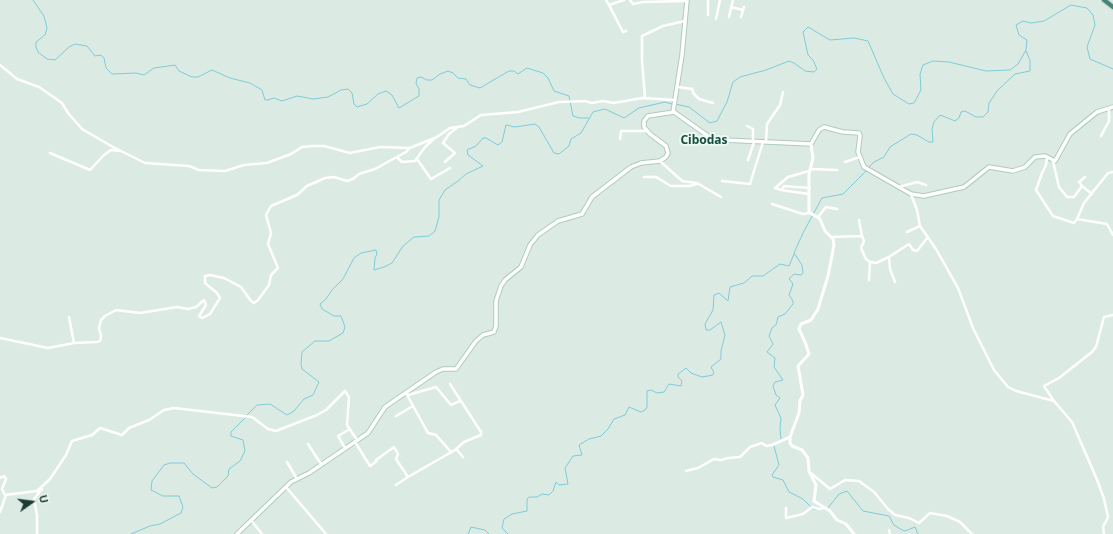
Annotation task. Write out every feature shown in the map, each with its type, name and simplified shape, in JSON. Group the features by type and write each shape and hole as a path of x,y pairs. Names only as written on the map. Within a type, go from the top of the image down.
{"highway":[{"path":"1104,0 1112,4"}],"main road":[{"path":"673,112 678,87 687,1"},
{"path":"237,534 286,487 370,431 385,407 436,372 443,369 456,369 476,341 483,335 495,330 496,301 500,286 521,267 530,245 538,234 558,221 582,214 592,197 631,167 641,163 660,161 668,155 667,148 646,130 644,121 648,116 673,112 708,136 753,142 811,144 822,127 828,126 848,133 860,134 858,148 866,169 911,194 924,196 956,190 970,184 989,167 1019,170 1028,165 1033,158 1046,157 1053,161 1057,159 1070,134 1096,112 1113,107"}],"street":[{"path":"606,0 623,32 626,31"},
{"path":"609,5 624,0"},
{"path":"630,0 633,4 643,2 687,1"},
{"path":"708,0 708,15"},
{"path":"716,19 720,0"},
{"path":"729,17 732,0"},
{"path":"731,7 743,8 741,17"},
{"path":"645,95 642,36 663,26 685,21"},
{"path":"0,65 16,79 39,87 62,103 68,113 82,129 145,163 189,166 199,170 225,171 244,165 267,162 291,154 302,147 324,146 350,154 386,146 410,148"},
{"path":"678,87 692,89 694,94 699,99 713,103"},
{"path":"722,181 750,184 764,142 767,124 780,105 783,92"},
{"path":"396,157 403,162 414,161 425,147 447,130 467,124 481,115 518,112 559,102 585,101 592,103 613,103 645,95 675,101"},
{"path":"1101,136 1110,120 1108,108"},
{"path":"747,126 754,130 753,142 748,160"},
{"path":"445,162 455,153 443,143 452,131 458,127"},
{"path":"620,139 621,131 646,130"},
{"path":"0,338 48,348 74,343 99,342 101,336 101,320 105,316 118,310 140,313 177,308 194,308 204,300 206,305 199,317 202,318 210,314 220,298 217,293 206,284 205,276 210,275 224,278 242,287 252,302 256,302 269,285 271,275 278,268 268,244 272,233 266,215 271,206 297,195 307,186 325,178 334,177 347,181 353,179 359,174 375,169 406,152 410,148 437,137"},
{"path":"810,213 810,170 813,158 811,144"},
{"path":"50,152 90,170 104,154 111,150 127,152"},
{"path":"845,162 860,156"},
{"path":"1046,157 1046,165 1036,190 1054,216 1074,223 1077,220 1107,224 1113,235"},
{"path":"417,159 432,179 450,168"},
{"path":"660,161 682,181 697,183 720,197"},
{"path":"1053,161 1059,187 1067,197 1074,197 1082,186"},
{"path":"810,194 775,188 788,177 810,170 838,170"},
{"path":"1077,220 1084,203 1108,173 1113,172"},
{"path":"644,177 656,177 671,186 689,186 697,183"},
{"path":"1085,177 1079,182 1092,194"},
{"path":"899,187 917,182 926,185"},
{"path":"781,190 784,186 810,188"},
{"path":"911,194 917,210 920,226 958,288 979,341 1001,380 1008,387 1016,391 1054,401"},
{"path":"772,204 803,214 810,213 817,217 825,231 831,237 834,245 822,298 812,318 801,324 799,330 805,342 808,354 798,366 803,395 800,401 799,413 790,437 791,446 802,450 808,458 809,471 816,485 814,501 826,508 837,520 848,526 854,534"},
{"path":"817,217 826,207 837,209"},
{"path":"859,220 864,241 862,248 866,259 870,262 876,263 889,257 909,244 913,250 917,251 928,237"},
{"path":"907,232 920,226"},
{"path":"831,237 862,236"},
{"path":"889,257 890,269 895,282"},
{"path":"869,280 870,262"},
{"path":"1104,534 1103,526 1108,517 1100,488 1072,422 1054,401 1044,385 1057,380 1092,352 1096,347 1104,317 1113,315"},
{"path":"69,317 74,343"},
{"path":"396,485 456,449 464,442 482,434 450,384"},
{"path":"451,452 436,435 428,433 406,394 436,387 451,405 460,401"},
{"path":"36,534 37,515 34,499 66,455 71,442 92,435 100,428 120,436 129,428 149,420 164,410 174,408 248,417 272,431 281,430 306,421 326,410 345,392 349,398 347,425 370,466 394,447 398,454 396,459 408,477"},
{"path":"396,416 413,406"},
{"path":"345,448 338,436 350,429"},
{"path":"686,471 699,467 715,459 721,460 728,458 739,458 750,447 762,443 766,446 772,445 790,437"},
{"path":"308,444 321,464"},
{"path":"456,449 463,458"},
{"path":"287,462 297,479"},
{"path":"809,471 830,489 845,480 856,480 865,484 895,515 909,518 919,523 930,513 947,516 960,522 972,534"},
{"path":"0,478 4,476 6,478 2,490 6,495"},
{"path":"286,487 326,534"},
{"path":"6,495 25,491 36,492 42,488"},
{"path":"0,512 6,495"},
{"path":"786,508 786,518 803,514 812,507 819,509 826,508"},
{"path":"251,520 262,534"},
{"path":"889,530 890,534"}],"waterway":[{"path":"33,0 44,16 47,28 45,35 36,42 38,52 47,59 55,60 69,47 75,44 87,46 95,56 101,55 104,58 106,68 112,74 136,73 144,75 154,68 175,65 179,71 192,77 198,77 212,70 230,78 250,83 262,90 265,100 274,98 282,101 297,96 313,99 328,97 341,90 348,89 352,93 354,104 357,107 367,104 378,94 386,91 392,95 399,108 419,96 419,89 416,83 417,78 421,77 427,80 432,80 440,74 448,71 453,73 458,78 466,79 470,85 480,88 509,71 514,71 518,74 527,68 543,73 548,78 554,91 569,96 573,116 589,118"},
{"path":"675,104 689,107 710,123 717,121 727,102 733,82 740,77 766,70 789,61 805,71 814,72 817,69 813,60 808,55 803,32 808,27 830,40 854,38 868,41 884,78 893,94 909,104 914,103 921,90 920,74 923,65 933,61 949,62 986,71 1010,70 1018,64 1026,50 1027,40 1019,35 1016,25 1023,21 1031,23 1044,21 1071,5 1087,8 1093,15 1095,25 1087,47 1090,59 1113,69"},
{"path":"868,168 874,162 884,157 890,147 911,134 917,135 929,142 933,142 932,129 934,122 940,115 955,121 959,118 961,112 965,111 976,117 983,117 988,112 989,103 997,91 1015,74 1030,71 1030,60 1026,51"},
{"path":"247,415 257,405 270,404 287,415 294,411 304,399 313,395 319,382 302,369 302,352 315,341 329,341 343,333 345,327 341,316 334,316 322,309 320,304 343,279 354,258 361,253 376,250 377,254 375,258 374,270 392,263 403,246 414,237 429,236 435,231 439,217 439,200 445,190 466,174 483,166 468,155 467,150 476,146 483,138 486,138 498,145 502,142 506,125 515,127 535,124 539,127 554,153 559,154 569,146 571,139 581,133 593,112 605,109 624,118 639,108 665,102 672,104"},
{"path":"781,439 781,418 775,405 780,398 776,395 773,386 775,382 783,380 774,367 775,358 767,352 773,344 769,336 772,328 776,325 778,317 785,314 793,304 793,301 789,295 793,284 789,279 794,274 801,275 803,273 802,265 794,253 822,198 843,194 866,171"},
{"path":"508,534 502,528 504,519 512,514 527,511 527,499 529,497 537,497 542,494 549,495 553,491 556,482 559,485 568,484 565,468 573,456 582,455 579,445 589,439 601,436 608,429 614,419 625,415 629,407 641,412 645,410 647,407 647,391 651,390 657,393 664,392 669,384 681,386 682,381 678,377 678,374 686,368 691,373 702,377 713,375 714,373 711,367 721,359 721,351 725,335 721,322 710,330 706,330 705,324 713,310 714,295 719,293 728,301 730,287 744,283 752,276 763,276 780,264 789,266 794,254"},
{"path":"131,534 150,526 160,524 181,513 183,507 179,496 163,496 151,490 152,481 164,465 170,463 184,463 193,474 212,488 217,487 228,476 229,469 240,461 245,451 243,440 231,436 231,432 245,418"},
{"path":"774,446 779,465 772,475 773,477 783,480 789,492 803,499 813,509 825,509"},
{"path":"828,508 839,494 847,491 863,511 889,516 894,525 902,530 905,531 915,527 918,534"},
{"path":"468,534 471,527 485,530 489,534"}],"district":[{"name":"Cibodas","path":"704,141"}]}
